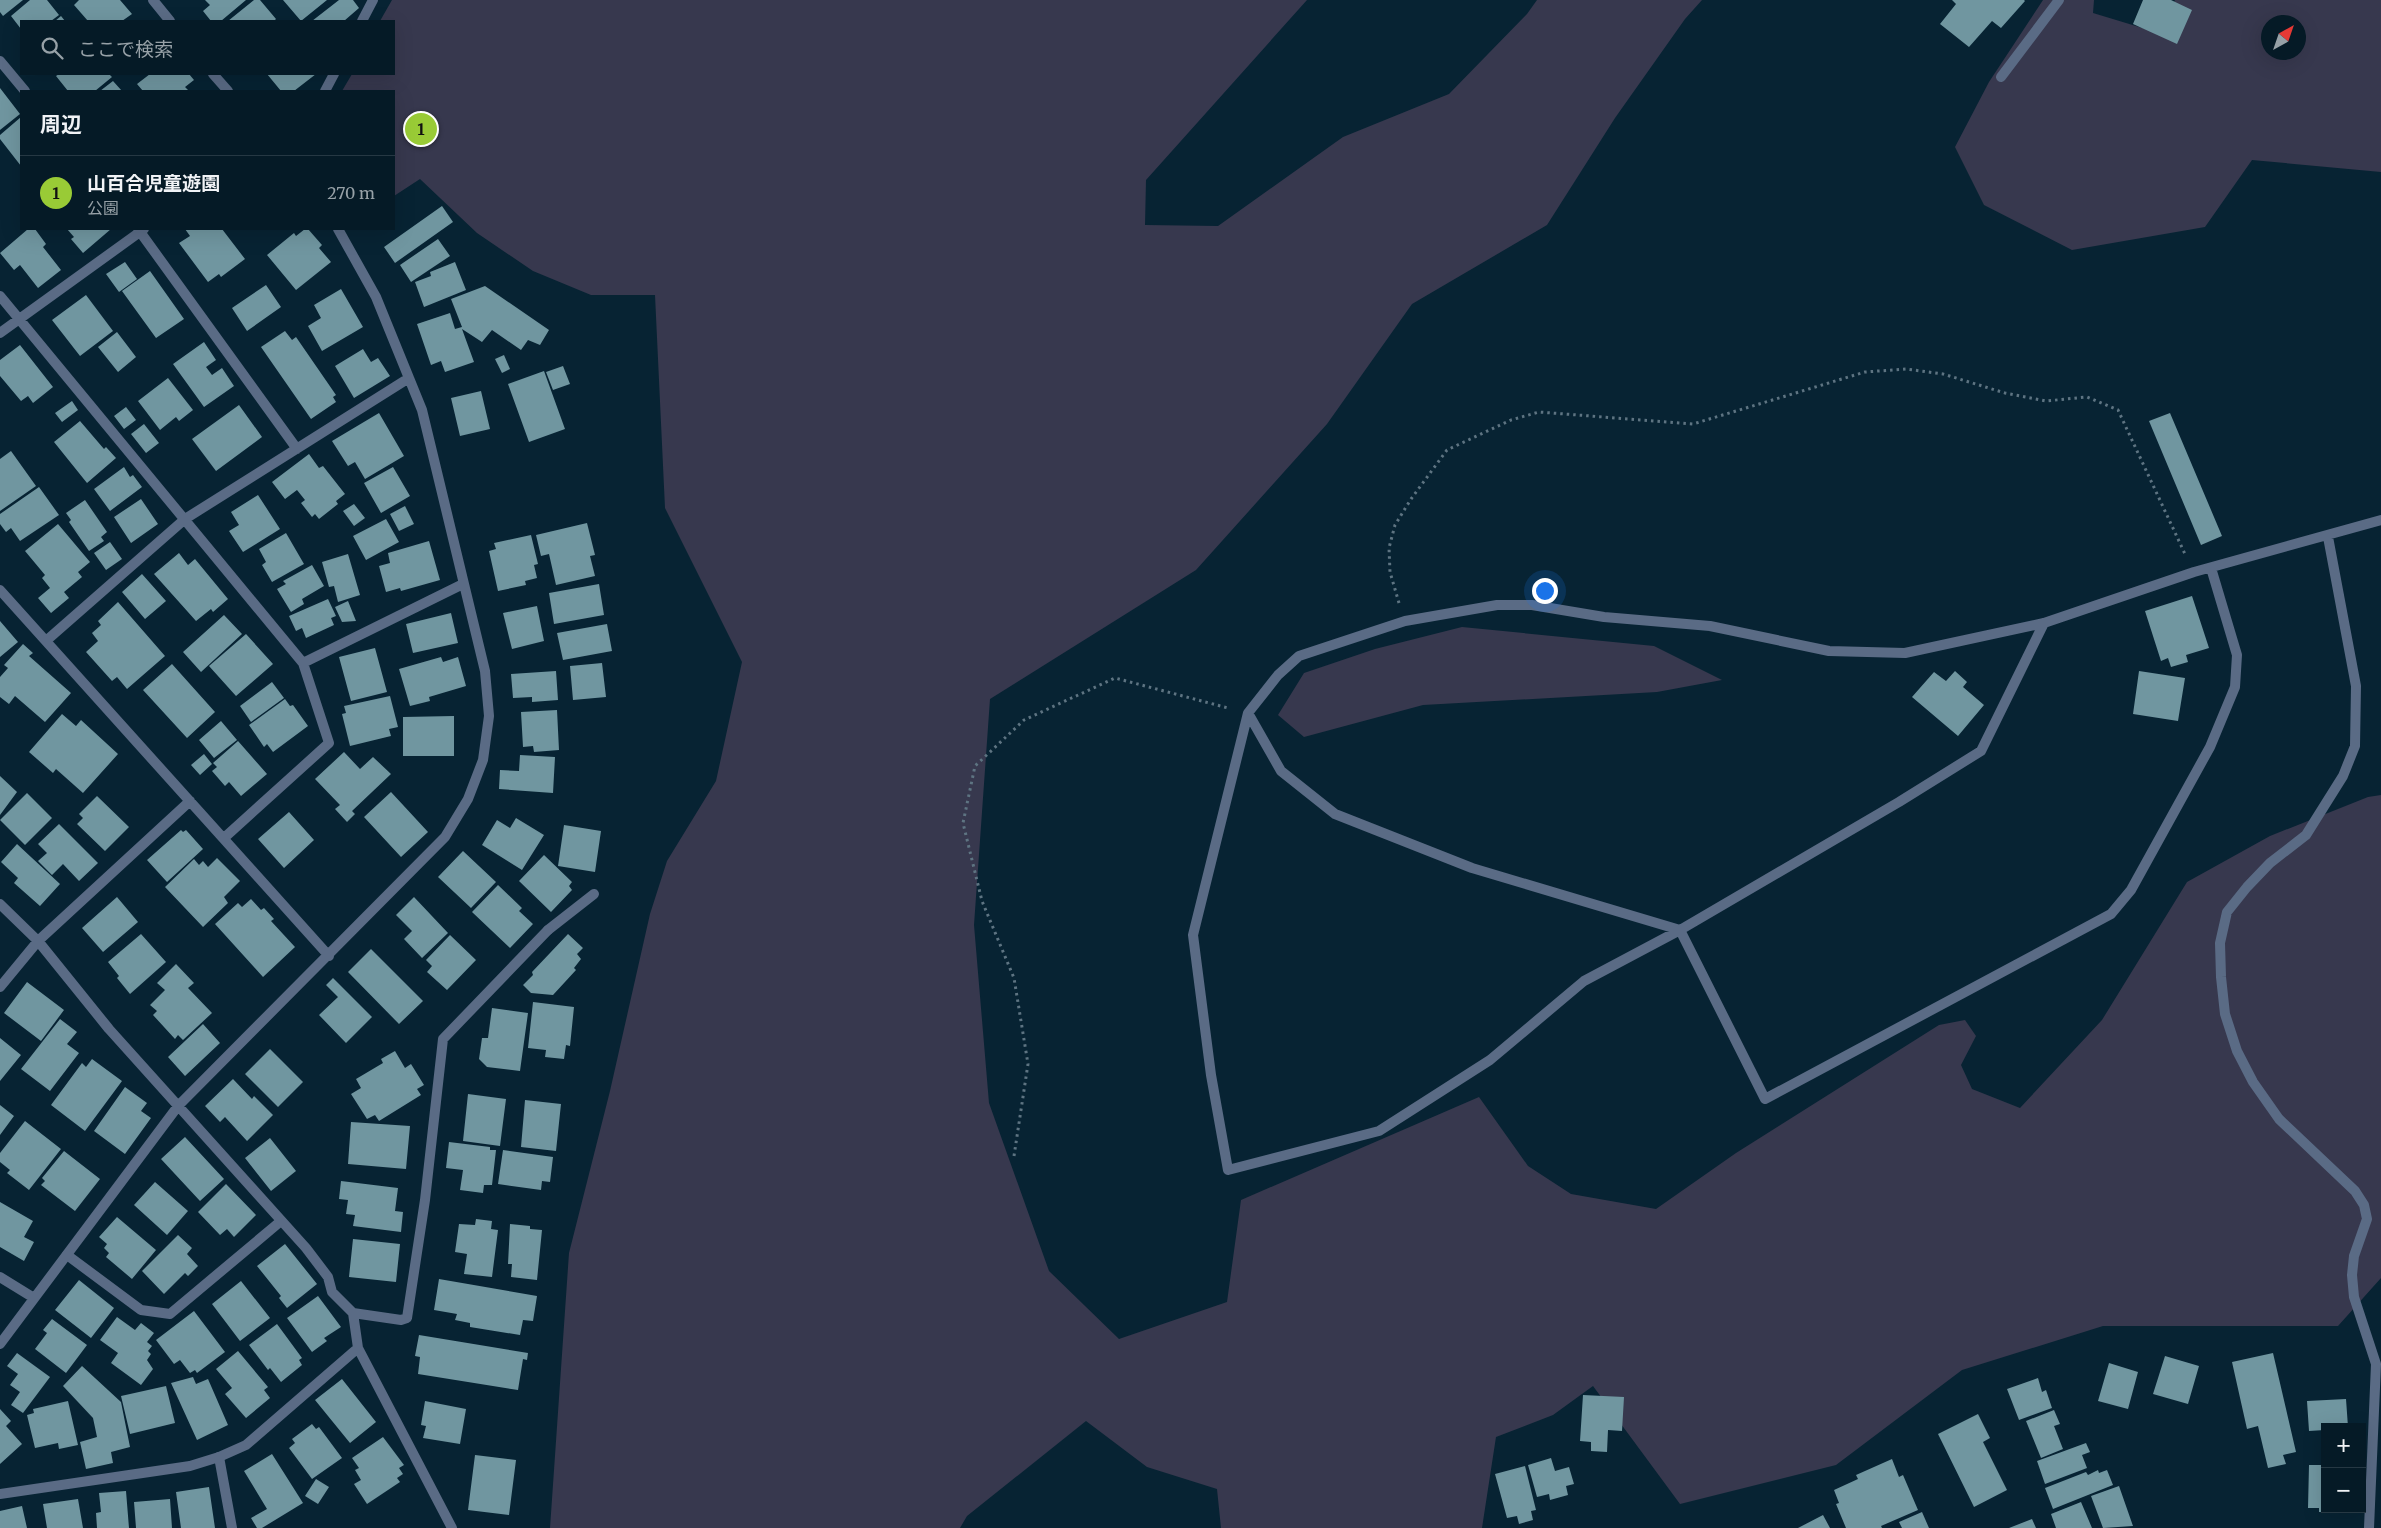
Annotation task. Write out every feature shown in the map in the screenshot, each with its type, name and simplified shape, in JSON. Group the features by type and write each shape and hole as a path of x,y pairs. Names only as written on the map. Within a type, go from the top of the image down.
{"street":[{"path":"152,0 169,20"},
{"path":"363,20 373,0"},
{"path":"2000,77 2059,0"},
{"path":"0,61 24,90"},
{"path":"214,75 227,90"},
{"path":"326,90 333,75"},
{"path":"0,333 141,230 297,449"},
{"path":"0,1344 178,1106 329,956 445,837 468,799 483,760 489,716 485,671 422,410 376,297 339,230"},
{"path":"0,296 303,663 329,743 224,838"},
{"path":"47,640 185,519 410,378"},
{"path":"2044,624 1981,751 1899,802 1680,930 1584,981 1490,1060 1379,1131 1228,1170 1211,1075 1193,935 1248,713 1278,675 1299,656 1405,621 1498,605 1532,606 1604,617 1710,626 1829,651 1904,653 2044,624 2194,572 2381,520"},
{"path":"2328,536 2356,686 2354,746 2344,776 2306,835 2270,863 2247,887 2228,912 2220,943 2221,978 2225,1014 2236,1051 2252,1082 2279,1119 2355,1191 2364,1205 2367,1219 2354,1256 2352,1275 2354,1297 2376,1364 2369,1528"},
{"path":"1248,713 1281,771 1335,814 1472,868 1680,930 1765,1099 2111,914 2131,890 2210,747 2236,687 2237,655 2211,568"},
{"path":"303,663 463,584"},
{"path":"0,590 47,640 329,956"},
{"path":"0,987 38,941 190,801"},
{"path":"0,904 38,941 109,1029 306,1248 328,1277 332,1292 353,1313 401,1320 407,1318 425,1200 443,1039 548,930 594,894"},
{"path":"66,1255 141,1310 170,1314 281,1221"},
{"path":"0,1277 34,1298"},
{"path":"353,1313 358,1348 452,1528"},
{"path":"0,1494 190,1466 219,1457 246,1444 358,1348"},
{"path":"219,1457 232,1528"}],"path":[{"path":"1405,621 1390,572 1389,548 1395,525 1411,499 1447,450 1511,420 1538,412 1693,424 1865,372 1906,369 1944,374 2005,393 2046,401 2087,397 2118,410 2194,572"},
{"path":"1014,1156 1028,1064 1014,978 982,901 963,823 976,766 1024,720 1115,678 1248,713"}],"shaded area":[{"path":"392,0 1307,0 1146,180 1145,225 1218,226 1343,137 1449,94 1527,14 1537,0 1702,0 1685,19 1615,118 1547,225 1412,304 1327,424 1196,570 990,699 974,925 989,1103 1049,1271 1119,1339 1227,1302 1241,1200 1479,1097 1528,1166 1571,1194 1656,1209 1736,1153 1939,1025 1965,1020 1976,1036 1961,1065 1972,1089 2020,1108 2102,1020 2187,882 2270,836 2368,797 2381,795 2381,1278 2338,1326 2103,1326 1962,1370 1836,1465 1680,1504 1593,1386 1553,1415 1496,1437 1482,1528 1221,1528 1217,1489 1147,1467 1086,1421 967,1516 960,1528 550,1528 569,1253 610,1091 650,914 667,861 716,781 742,662 665,508 655,295 591,295 533,271 477,233 420,179 395,195 395,90 343,90 351,75 395,75 395,20 381,20"},
{"path":"2043,0 2094,0 2093,13 2159,33 2175,0 2381,0 2381,172 2252,160 2205,227 2072,250 1984,205 1955,147 1989,82"},
{"path":"1462,627 1654,646 1722,680 1657,692 1423,705 1304,737 1278,715 1304,673 1375,649"}],"building":[{"path":"0,0 23,0 3,16 0,12"},
{"path":"30,0 47,0 59,15 52,20 20,20 20,28 11,16"},
{"path":"79,0 120,0 132,14 123,20 87,20 74,5"},
{"path":"205,0 246,0 222,20 210,20 203,11 210,5"},
{"path":"254,0 260,0 276,19 275,20 229,20"},
{"path":"283,0 327,0 302,20 300,20"},
{"path":"339,0 353,0 359,8 345,20 313,20"},
{"path":"1952,0 2025,1 2001,28 1992,21 1969,47 1940,24 1956,4"},
{"path":"2143,0 2171,0 2192,10 2177,44 2133,24"},
{"path":"61,16 64,20 56,20"},
{"path":"110,75 112,77 96,90 67,90 56,76"},
{"path":"149,75 190,75 194,80 185,87 188,90 142,90 137,84"},
{"path":"268,75 315,75 295,90 280,90"},
{"path":"113,81 121,90 101,90"},
{"path":"0,88 20,114 0,130"},
{"path":"20,118 20,165 0,139 0,135"},
{"path":"442,206 453,222 395,263 384,247"},
{"path":"27,230 36,230 46,244 43,247 61,270 38,288 20,265 14,270 0,253"},
{"path":"68,230 110,230 83,253 71,239 74,237"},
{"path":"186,230 223,230 245,259 221,277 219,274 208,282 179,243 190,236"},
{"path":"304,230 309,230 322,245 319,248 331,262 296,290 267,255 294,233 296,236"},
{"path":"438,239 450,256 411,282 400,265"},
{"path":"125,262 137,279 119,292 106,274"},
{"path":"455,262 466,290 424,307 415,282 431,276 430,272"},
{"path":"150,271 184,319 156,338 122,291"},
{"path":"266,285 281,307 247,331 232,308"},
{"path":"485,286 549,330 540,345 528,340 521,350 492,330 482,342 462,329 474,362 445,372 441,361 431,365 417,324 450,313 455,329 462,327 451,299"},
{"path":"341,289 363,327 322,351 308,326 321,318 314,305"},
{"path":"86,295 113,331 80,356 52,320"},
{"path":"285,331 292,340 296,337 336,395 333,397 336,402 311,419 261,347"},
{"path":"117,332 136,357 118,372 98,347"},
{"path":"204,342 216,360 206,367 212,375 222,368 234,386 204,407 173,364"},
{"path":"20,345 53,387 33,403 28,396 21,401 0,376 0,360"},
{"path":"363,349 371,362 378,358 390,376 354,398 335,366"},
{"path":"504,355 510,369 502,373 495,359"},
{"path":"563,366 570,384 553,390 546,372"},
{"path":"544,371 565,429 529,442 508,384"},
{"path":"168,378 193,410 179,421 176,417 160,430 138,401"},
{"path":"481,391 490,429 460,436 451,398"},
{"path":"72,401 78,410 62,422 55,413"},
{"path":"239,405 262,437 216,471 192,439"},
{"path":"126,407 136,420 124,429 114,416"},
{"path":"379,413 404,456 365,479 355,462 348,466 332,441"},
{"path":"2170,413 2222,536 2201,545 2149,421"},
{"path":"80,421 104,449 106,447 116,458 87,483 54,442"},
{"path":"144,424 159,443 146,453 131,434"},
{"path":"11,451 36,486 0,511 0,459"},
{"path":"309,454 319,468 323,466 345,494 336,501 338,504 319,519 315,514 312,517 301,503 305,500 297,490 285,499 272,482"},
{"path":"124,467 130,477 133,475 142,487 110,511 94,489"},
{"path":"393,467 410,496 381,513 364,483"},
{"path":"39,487 59,515 20,541 11,528 6,532 0,524 0,514"},
{"path":"258,495 280,529 243,552 229,531 239,525 231,512"},
{"path":"141,499 158,524 131,543 114,517"},
{"path":"85,500 107,532 101,537 104,541 89,551 69,522 71,520 66,513"},
{"path":"354,504 365,518 354,526 343,511"},
{"path":"405,506 414,524 399,531 390,514"},
{"path":"386,519 399,542 366,560 353,536"},
{"path":"587,523 595,555 590,556 595,576 556,585 549,554 541,556 536,535"},
{"path":"58,524 90,562 78,572 82,577 64,592 69,598 51,613 38,598 50,588 42,578 45,575 25,551"},
{"path":"286,533 304,564 272,582 262,565 266,562 259,549"},
{"path":"531,535 538,564 534,565 537,578 525,581 526,585 498,591 489,551 496,549 494,543"},
{"path":"429,541 440,580 401,591 400,588 386,592 379,566 390,563 388,553"},
{"path":"110,542 122,559 106,570 94,553"},
{"path":"179,553 188,565 195,559 228,599 213,612 211,609 196,621 154,574"},
{"path":"348,554 360,595 338,602 334,586 329,587 322,562"},
{"path":"312,565 324,586 302,599 304,604 291,612 277,589 286,584 283,581"},
{"path":"142,574 166,601 145,619 122,592"},
{"path":"599,584 604,615 554,624 549,593"},
{"path":"2192,596 2209,648 2186,655 2188,662 2171,667 2168,658 2161,661 2145,611"},
{"path":"328,599 336,616 331,618 334,625 306,638 302,628 296,631 289,616"},
{"path":"348,601 356,621 342,622 335,607"},
{"path":"118,602 165,656 127,689 117,677 112,681 86,652 98,641 92,633 101,625 98,621"},
{"path":"537,606 544,641 512,649 503,613"},
{"path":"451,613 458,643 413,653 406,624"},
{"path":"224,615 242,634 201,672 183,652"},
{"path":"0,621 18,642 0,657"},
{"path":"607,624 612,651 563,660 557,633"},
{"path":"246,634 273,664 236,696 209,666"},
{"path":"23,644 33,653 29,656 71,693 45,722 15,696 9,704 0,697 0,677 8,668 4,665"},
{"path":"375,648 387,692 351,701 339,657"},
{"path":"441,657 443,662 458,657 466,686 429,697 430,701 410,706 399,669"},
{"path":"602,663 606,697 573,700 570,666"},
{"path":"172,664 215,712 187,738 143,690"},
{"path":"556,671 558,700 532,702 532,697 513,698 511,674"},
{"path":"1955,671 1967,682 1963,687 1984,705 1958,736 1912,697 1934,672 1946,681"},
{"path":"2139,671 2185,678 2178,721 2133,714"},
{"path":"272,682 284,698 251,722 240,706"},
{"path":"390,696 398,727 389,729 391,736 350,746 342,714 346,713 344,706"},
{"path":"285,699 290,706 293,705 308,726 273,752 267,744 264,747 249,725"},
{"path":"557,710 559,750 534,752 533,746 523,747 521,712"},
{"path":"62,714 76,726 81,720 118,754 83,793 56,769 53,773 29,752"},
{"path":"454,716 454,756 403,756 403,717"},
{"path":"221,721 237,740 214,758 199,740"},
{"path":"238,741 267,774 241,796 229,782 225,786 212,771 217,767 213,763"},
{"path":"344,752 360,769 373,757 391,774 352,811 355,814 347,822 335,809 340,805 315,779"},
{"path":"204,754 212,764 200,775 191,765"},
{"path":"520,755 555,757 553,793 499,789 500,770 519,771"},
{"path":"0,776 17,792 0,815"},
{"path":"391,792 428,832 401,857 364,817"},
{"path":"27,793 52,818 25,845 0,820"},
{"path":"97,796 129,827 105,851 77,824 83,818 79,814"},
{"path":"289,812 314,840 284,868 258,839"},
{"path":"516,818 544,835 522,870 482,845 497,820 510,828"},
{"path":"59,824 98,863 79,881 63,864 52,875 38,861 47,853 38,844"},
{"path":"564,825 601,831 595,872 558,866"},
{"path":"181,830 183,832 186,830 203,849 167,882 147,860"},
{"path":"17,844 60,884 40,906 14,883 18,878 1,862"},
{"path":"463,851 496,882 471,908 438,877"},
{"path":"544,855 572,882 569,886 572,890 551,912 519,881"},
{"path":"217,858 240,881 224,897 228,903 203,927 165,887 194,859 199,865 203,861 208,867"},
{"path":"498,885 522,908 519,911 533,924 510,948 472,912"},
{"path":"117,897 138,922 103,952 82,928"},
{"path":"414,897 448,933 422,958 404,939 412,931 396,915"},
{"path":"251,899 261,910 264,908 274,919 271,921 295,947 263,977 215,924 238,903 242,907"},
{"path":"141,934 166,962 130,994 117,978 119,976 108,962"},
{"path":"568,934 583,948 577,954 581,959 574,968 576,970 553,995 531,993 523,985 533,975 532,972"},
{"path":"450,935 476,960 447,990 427,972 432,966 426,960"},
{"path":"371,949 423,1001 399,1024 348,972"},
{"path":"176,964 194,983 188,988 212,1013 183,1040 178,1035 175,1039 153,1015 157,1011 150,1005 165,990 157,983"},
{"path":"333,978 372,1017 346,1043 319,1015 338,997 326,985"},
{"path":"27,982 64,1010 41,1041 4,1013"},
{"path":"533,1002 574,1007 570,1046 566,1045 564,1059 545,1057 546,1050 528,1048"},
{"path":"492,1008 528,1013 520,1071 487,1067 479,1059 482,1038 488,1038"},
{"path":"60,1019 77,1032 67,1044 79,1053 50,1091 21,1069"},
{"path":"203,1024 220,1043 185,1076 168,1057"},
{"path":"0,1038 21,1055 0,1081"},
{"path":"270,1049 303,1082 278,1107 245,1074"},
{"path":"395,1051 405,1068 411,1064 424,1085 417,1089 421,1095 379,1121 375,1115 367,1119 351,1094 361,1088 356,1079 383,1063 381,1059"},
{"path":"92,1059 122,1081 85,1131 51,1105 82,1063 86,1067"},
{"path":"233,1079 252,1099 254,1096 273,1115 247,1141 225,1117 220,1122 205,1106"},
{"path":"125,1087 147,1103 141,1111 151,1118 125,1154 94,1131"},
{"path":"468,1094 506,1099 500,1146 463,1141"},
{"path":"525,1100 561,1104 556,1151 521,1147"},
{"path":"0,1105 14,1116 0,1135"},
{"path":"25,1121 61,1149 29,1190 7,1173 10,1170 0,1162 0,1153"},
{"path":"351,1122 410,1126 406,1169 348,1164"},
{"path":"185,1137 224,1179 200,1201 161,1159"},
{"path":"270,1138 296,1171 271,1191 245,1158"},
{"path":"449,1142 490,1147 490,1150 496,1150 492,1185 484,1185 483,1193 460,1190 463,1170 446,1168"},
{"path":"503,1150 553,1157 550,1182 542,1181 541,1190 498,1184"},
{"path":"64,1151 100,1179 75,1211 41,1185 45,1181 42,1178"},
{"path":"341,1181 398,1188 395,1211 403,1212 401,1232 353,1226 355,1215 346,1214 348,1200 339,1199"},
{"path":"155,1182 188,1211 167,1235 134,1205"},
{"path":"226,1184 256,1215 234,1237 227,1229 220,1235 198,1212"},
{"path":"0,1202 33,1221 24,1237 34,1242 24,1261 0,1247"},
{"path":"117,1217 156,1250 132,1279 106,1257 109,1253 104,1248 107,1244 99,1237"},
{"path":"476,1219 492,1221 491,1229 498,1230 492,1277 464,1274 467,1254 455,1252 459,1224 475,1225"},
{"path":"510,1224 530,1226 530,1229 542,1230 537,1280 511,1277 512,1264 508,1264"},
{"path":"178,1235 192,1248 187,1254 198,1266 188,1276 185,1273 164,1294 142,1271"},
{"path":"353,1239 400,1244 396,1282 349,1277"},
{"path":"285,1244 317,1284 287,1308 279,1298 281,1296 257,1266"},
{"path":"439,1279 537,1296 533,1321 523,1320 520,1335 470,1327 470,1323 455,1320 457,1314 434,1310"},
{"path":"79,1280 114,1308 91,1338 55,1310"},
{"path":"241,1281 270,1318 240,1341 212,1304"},
{"path":"318,1296 341,1327 324,1338 327,1341 312,1352 287,1318"},
{"path":"194,1311 225,1352 197,1373 195,1370 190,1373 180,1360 174,1364 156,1340"},
{"path":"117,1317 135,1330 141,1323 154,1333 147,1342 152,1346 148,1351 151,1354 147,1360 153,1369 141,1385 111,1363 118,1353 100,1340"},
{"path":"52,1319 87,1345 66,1373 35,1349 47,1333 43,1330"},
{"path":"277,1324 302,1358 299,1360 302,1365 281,1382 270,1368 268,1370 249,1345"},
{"path":"419,1335 528,1353 527,1360 523,1359 518,1390 418,1374 420,1357 415,1356"},
{"path":"238,1351 268,1387 264,1390 270,1398 246,1418 225,1394 232,1388 216,1369"},
{"path":"17,1353 50,1377 23,1413 11,1405 20,1392 10,1385 18,1374 7,1366"},
{"path":"2273,1353 2296,1452 2283,1455 2286,1464 2268,1468 2258,1426 2247,1429 2232,1362"},
{"path":"2165,1356 2199,1366 2188,1404 2153,1394"},
{"path":"2109,1363 2138,1372 2128,1409 2098,1401"},
{"path":"82,1366 121,1402 130,1447 111,1452 113,1463 86,1469 80,1442 97,1437 93,1418 63,1386"},
{"path":"193,1377 196,1384 208,1379 228,1425 197,1440 171,1383"},
{"path":"2038,1378 2042,1392 2046,1390 2052,1408 2019,1420 2007,1389"},
{"path":"342,1379 376,1422 350,1443 315,1400"},
{"path":"166,1386 175,1423 130,1434 121,1396"},
{"path":"1583,1395 1624,1397 1622,1431 1608,1430 1607,1452 1591,1451 1591,1442 1580,1441"},
{"path":"2346,1399 2348,1423 2321,1423 2321,1430 2309,1431 2307,1401"},
{"path":"68,1401 78,1445 59,1449 58,1443 35,1448 27,1415 34,1413 33,1409"},
{"path":"425,1401 466,1409 460,1444 423,1438 426,1426 421,1425"},
{"path":"0,1409 11,1421 6,1426 22,1444 0,1464"},
{"path":"2054,1410 2060,1424 2054,1426 2063,1449 2041,1458 2026,1421"},
{"path":"1978,1414 1990,1438 1983,1442 2007,1490 1974,1507 1938,1434"},
{"path":"312,1424 316,1429 319,1427 342,1458 312,1479 289,1448 295,1443 292,1439"},
{"path":"383,1437 404,1465 399,1468 403,1474 397,1478 400,1482 367,1504 354,1484 361,1480 355,1470 359,1468 352,1458"},
{"path":"2086,1443 2090,1452 2082,1455 2087,1468 2045,1484 2037,1461"},
{"path":"272,1454 303,1503 262,1528 257,1528 251,1518 267,1509 244,1471"},
{"path":"475,1455 516,1460 509,1515 468,1510"},
{"path":"1551,1458 1555,1471 1569,1467 1574,1484 1566,1486 1568,1495 1550,1500 1549,1494 1537,1497 1528,1465"},
{"path":"1892,1459 1899,1477 1903,1475 1918,1510 1881,1526 1882,1528 1846,1528 1836,1504 1839,1503 1834,1490 1858,1479 1856,1475"},
{"path":"2309,1465 2321,1465 2321,1512 2319,1512 2319,1508 2308,1508"},
{"path":"1525,1466 1536,1510 1531,1511 1533,1520 1519,1524 1517,1516 1507,1518 1495,1474"},
{"path":"2098,1470 2099,1473 2107,1470 2113,1485 2053,1509 2045,1488 2086,1472 2088,1475"},
{"path":"316,1479 329,1487 318,1504 305,1496"},
{"path":"2119,1486 2133,1526 2103,1528 2091,1496"},
{"path":"209,1487 215,1528 181,1528 176,1492"},
{"path":"126,1491 129,1528 97,1528 96,1513 101,1512 99,1493"},
{"path":"78,1499 83,1528 47,1528 43,1504"},
{"path":"170,1499 172,1528 136,1528 134,1502"},
{"path":"2081,1502 2092,1528 2056,1528 2051,1514"},
{"path":"22,1506 27,1528 0,1528 0,1511"},
{"path":"1922,1512 1929,1528 1902,1528 1899,1522"},
{"path":"1823,1515 1830,1528 1798,1528"},
{"path":"2032,1519 2036,1528 2009,1528"}],"place":[{"name":"山百合児童遊園","path":"421,129"}]}
